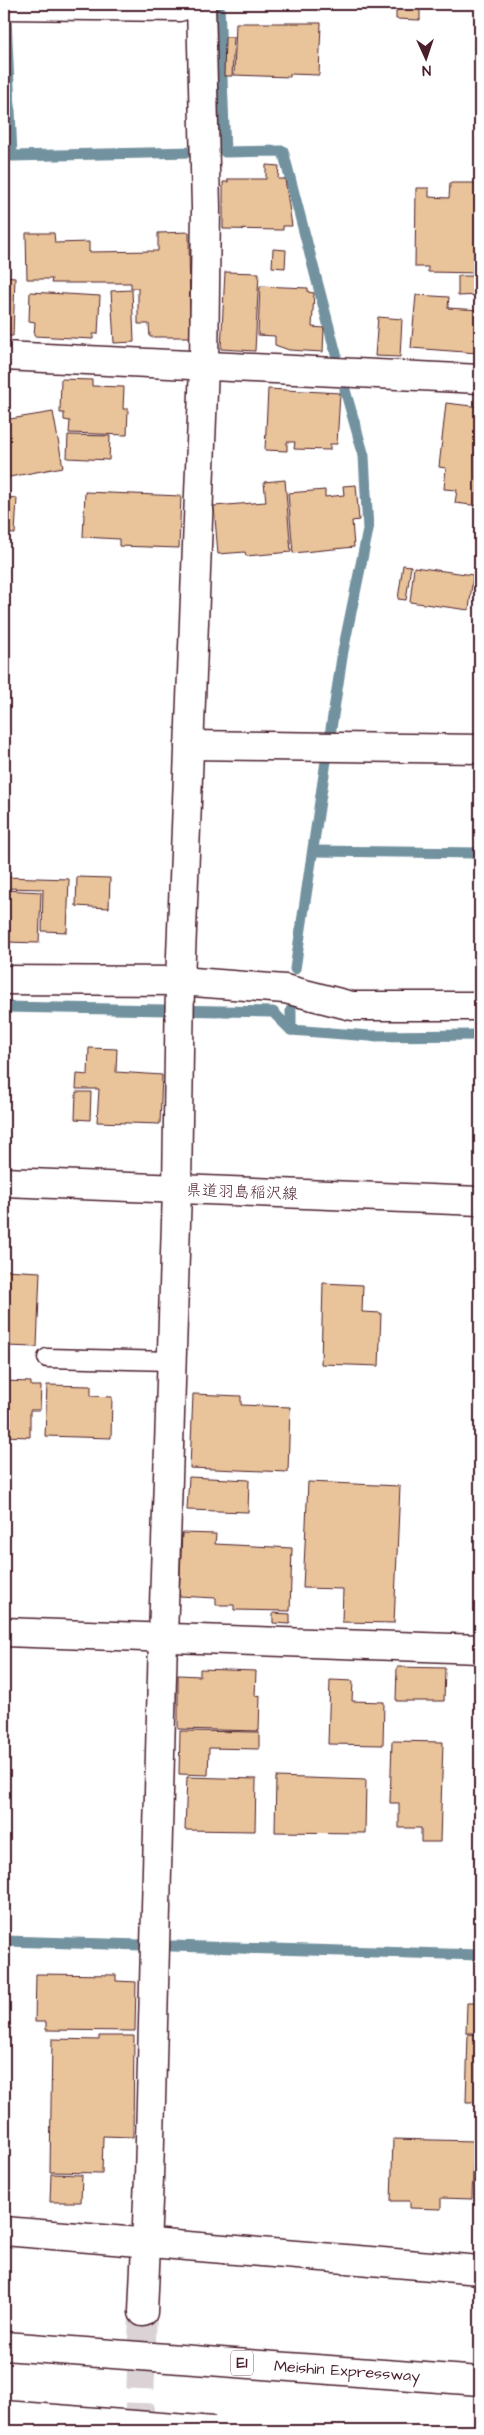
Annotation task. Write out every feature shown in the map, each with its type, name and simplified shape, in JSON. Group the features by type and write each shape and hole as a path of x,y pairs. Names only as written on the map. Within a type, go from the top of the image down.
{"main road":[{"path":"4,4 179,7 189,4"},
{"path":"143,2312 147,2241 177,1190 179,1004 204,366 206,208 202,4"},
{"path":"4,356 480,379"},
{"path":"189,745 480,749"},
{"path":"4,980 179,1004 285,989 352,1006 480,1006"},
{"name":"県道羽島稲沢線","path":"4,1182 480,1201"},
{"path":"4,1632 480,1649"},
{"path":"4,2231 147,2241 480,2270"},
{"name":"Meishin Expressway","path":"4,2346 480,2381"},
{"path":"4,2415 214,2431"}],"lane":[{"path":"47,1358 171,1360"}],"building":[{"path":"396,6 420,7 420,20 396,19"},
{"path":"236,23 321,23 319,75 290,74 290,77 234,75"},
{"path":"225,37 234,37 232,76 224,76"},
{"path":"266,165 279,166 278,179 285,179 292,226 283,226 283,230 223,229 223,182 228,182 228,179 266,179"},
{"path":"450,183 480,183 480,273 428,272 428,267 415,267 416,188 429,188 429,197 449,198"},
{"path":"189,232 190,337 150,337 149,324 138,324 138,288 131,288 131,283 51,283 52,279 27,279 26,233 54,233 55,243 89,242 89,252 158,251 158,233"},
{"path":"273,249 286,250 285,268 272,267"},
{"path":"225,272 259,273 255,351 221,349"},
{"path":"4,276 15,277 13,336 4,336"},
{"path":"458,276 480,276 480,295 458,296"},
{"path":"260,286 308,288 308,292 314,293 312,327 324,328 323,352 289,350 275,345 275,336 258,335"},
{"path":"132,290 134,342 114,343 111,291"},
{"path":"30,292 100,296 98,334 93,334 93,339 34,336 35,322 29,321"},
{"path":"416,295 449,297 448,308 480,310 478,353 411,348"},
{"path":"378,317 402,319 400,357 375,356"},
{"path":"4,373 9,373 8,404 4,404"},
{"path":"61,379 92,380 92,386 124,387 123,409 128,409 127,435 69,433 70,421 64,420 64,413 60,413"},
{"path":"268,389 340,393 337,444 330,444 330,450 294,449 295,442 287,442 287,451 265,450"},
{"path":"446,403 480,407 480,506 455,503 457,490 444,489 446,468 439,467"},
{"path":"53,412 63,467 4,478 4,420"},
{"path":"68,435 110,436 109,460 67,458"},
{"path":"285,480 291,552 246,556 245,552 218,554 214,506 266,502 264,482"},
{"path":"356,485 359,520 352,521 354,547 293,553 288,493 325,490 325,497 344,495 343,486"},
{"path":"85,492 181,496 179,548 119,546 119,539 83,537"},
{"path":"4,497 17,498 15,534 4,533"},
{"path":"403,565 411,566 406,600 398,599"},
{"path":"414,567 473,575 469,610 410,602"},
{"path":"4,877 69,879 67,932 42,931 43,889 4,888"},
{"path":"77,877 110,878 109,908 76,906"},
{"path":"4,890 41,892 39,943 7,942 7,930 4,930"},
{"path":"89,1048 117,1049 116,1072 162,1075 160,1124 97,1122 99,1089 76,1089 77,1074 88,1075"},
{"path":"76,1092 91,1092 90,1120 75,1119"},
{"path":"4,1270 40,1272 37,1347 4,1346"},
{"path":"323,1283 363,1285 362,1312 381,1313 379,1366 321,1364"},
{"path":"4,1381 31,1382 31,1386 41,1386 40,1410 30,1410 30,1437 4,1436"},
{"path":"47,1385 91,1386 91,1396 112,1397 111,1438 45,1436"},
{"path":"193,1394 241,1396 241,1405 290,1407 288,1472 190,1468"},
{"path":"189,1477 249,1480 248,1512 187,1510"},
{"path":"308,1482 400,1486 394,1623 342,1622 343,1589 303,1588"},
{"path":"182,1533 216,1534 215,1544 292,1548 290,1611 234,1610 234,1605 216,1605 216,1598 179,1596"},
{"path":"273,1613 290,1614 290,1624 273,1623"},
{"path":"397,1667 445,1668 444,1701 396,1701"},
{"path":"200,1669 256,1671 255,1696 260,1695 259,1731 178,1729 178,1675 200,1676"},
{"path":"330,1680 353,1681 352,1701 384,1702 383,1745 328,1744"},
{"path":"180,1731 259,1732 259,1749 209,1748 208,1775 179,1774"},
{"path":"392,1741 443,1742 440,1842 421,1842 421,1828 399,1828 399,1803 390,1803"},
{"path":"187,1777 256,1779 255,1831 185,1830"},
{"path":"276,1777 366,1780 365,1833 275,1832"},
{"path":"478,1966 480,1966 480,2033 466,2033 467,2003 477,2003"},
{"path":"36,1974 116,1975 116,1981 136,1982 135,2031 46,2030 46,2022 35,2022"},
{"path":"468,2034 480,2035 480,2102 466,2102"},
{"path":"99,2036 134,2036 133,2137 103,2136 102,2173 50,2172 52,2039 99,2040"},
{"path":"393,2139 474,2141 472,2199 441,2198 441,2209 410,2208 410,2201 391,2201"},
{"path":"51,2174 82,2175 81,2202 50,2202"}],"waterway":[{"path":"219,4 225,152 283,151 336,354"},
{"path":"6,17 12,156 193,152"},
{"path":"330,735 343,651 368,530 364,456 345,390"},
{"path":"295,969 326,761"},
{"path":"313,851 480,853"},
{"path":"4,1007 273,1012 291,1030 370,1036 480,1035"},
{"path":"291,1010 291,1030"},
{"path":"4,1941 142,1945"},
{"path":"172,1946 480,1955"}],"tunnel":[{"path":"139,2431 143,2312"}]}
